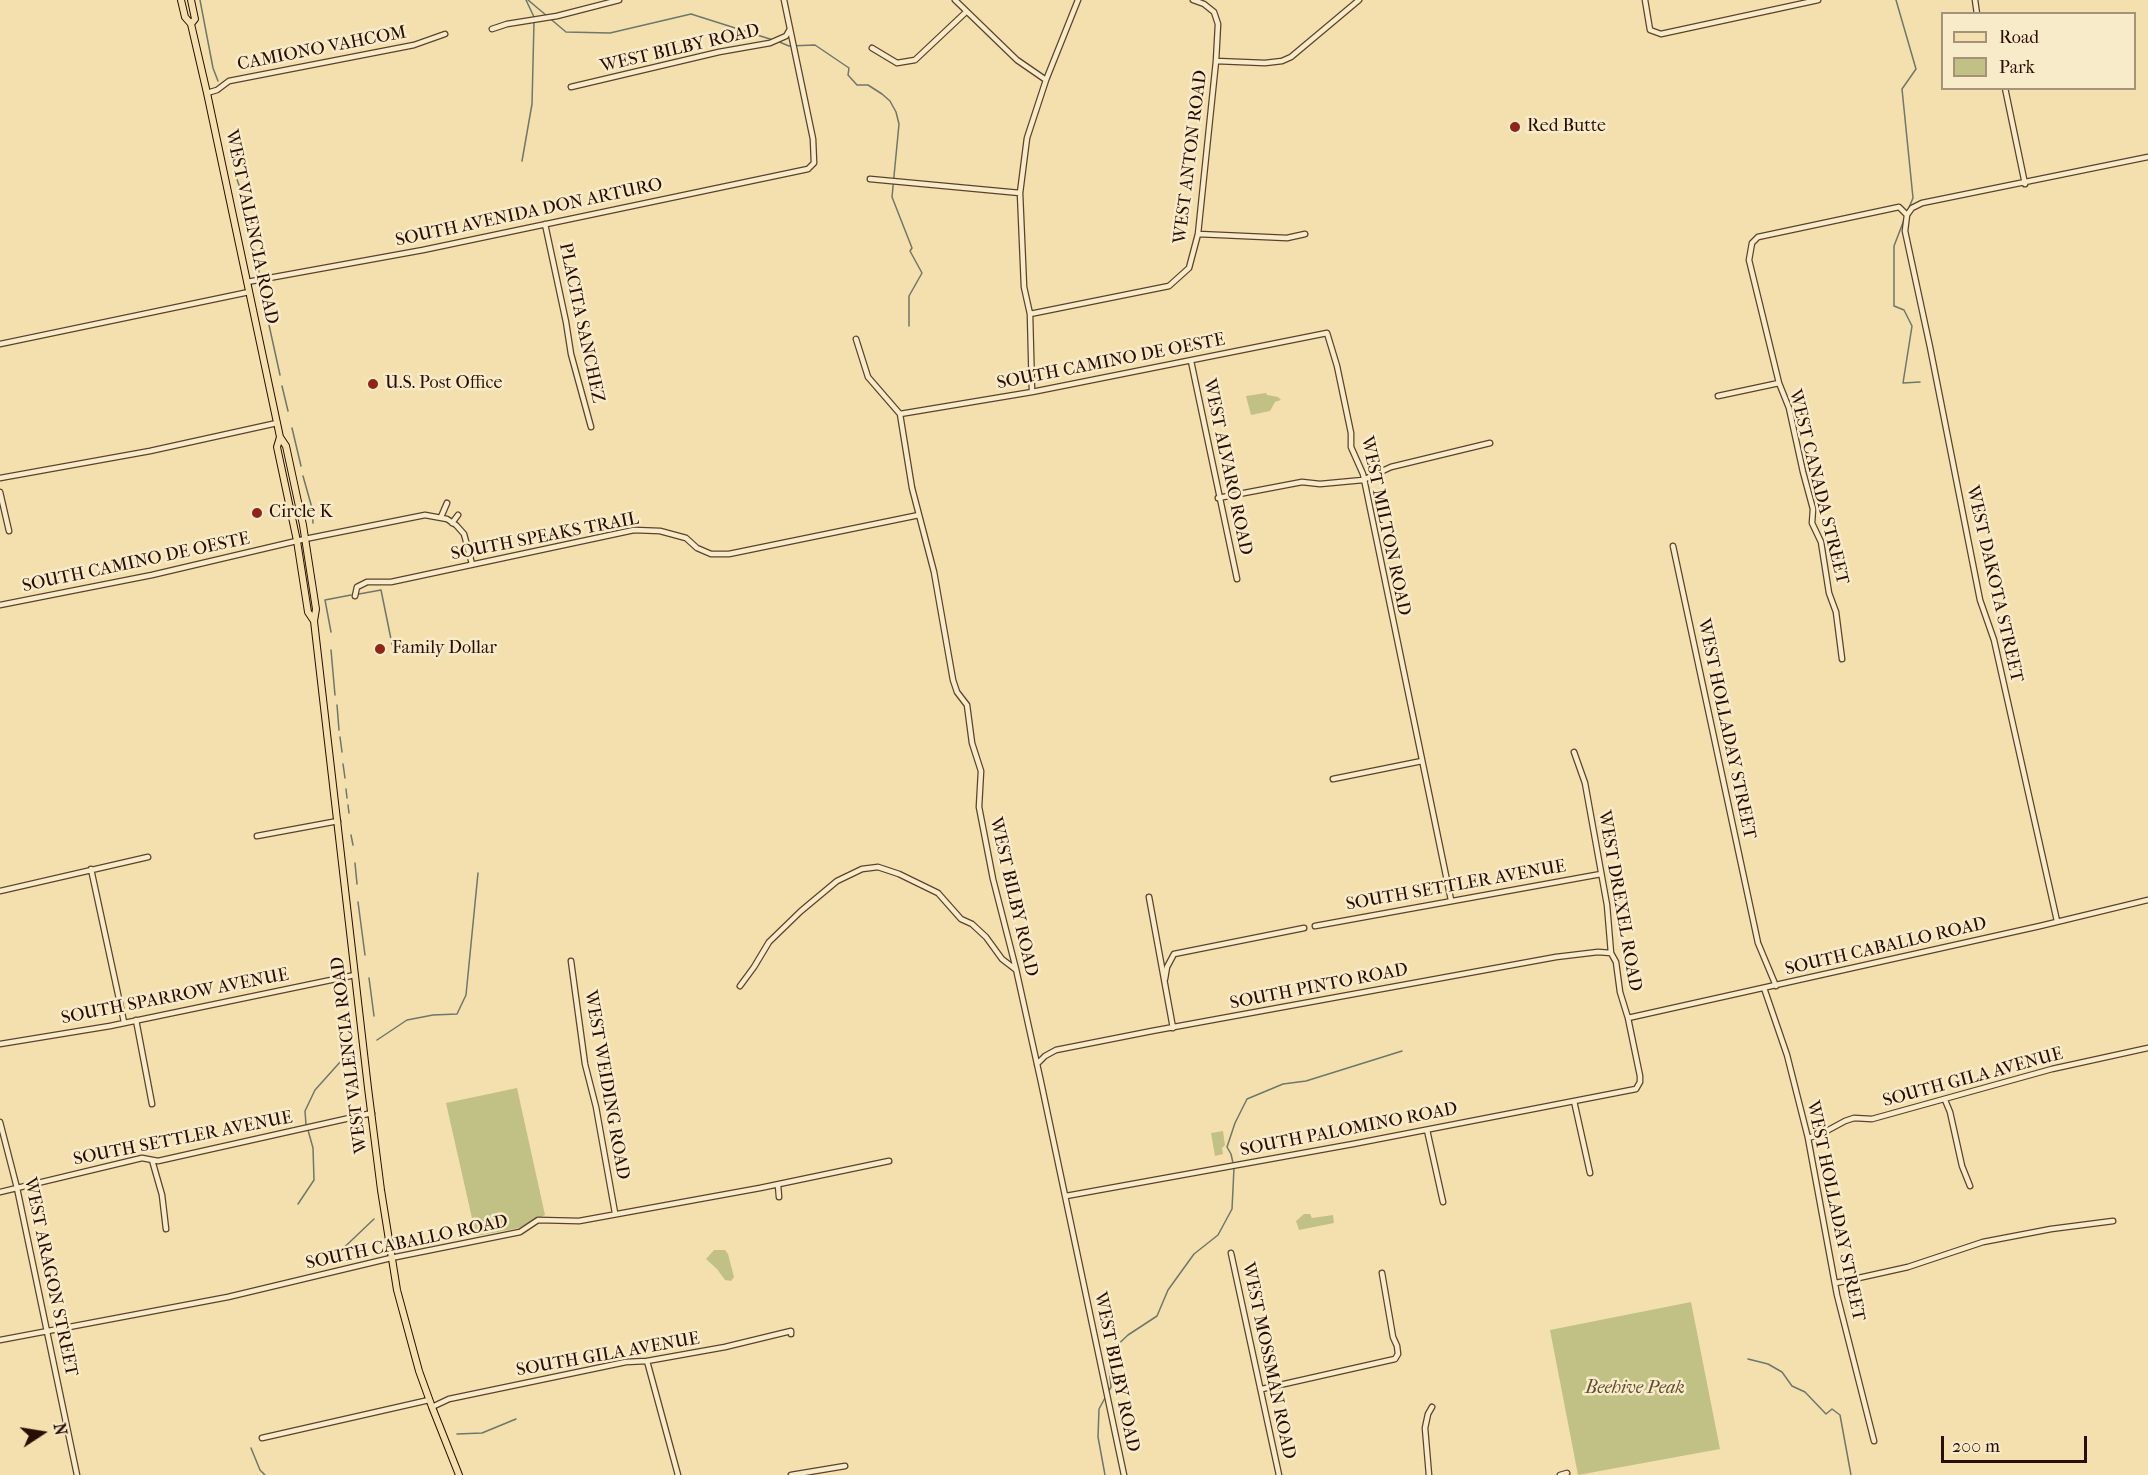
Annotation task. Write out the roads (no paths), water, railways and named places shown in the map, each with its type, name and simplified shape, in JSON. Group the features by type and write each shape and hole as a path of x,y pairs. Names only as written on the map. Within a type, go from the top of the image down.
{"main road":[{"name":"WEST VALENCIA ROAD","path":"181,0 185,17 191,24 207,93 280,437 286,446 305,539 316,609 314,621 391,1258 404,1319 429,1400 459,1475"},
{"name":"WEST VALENCIA ROAD","path":"191,0 195,19 191,24"},
{"name":"WEST VALENCIA ROAD","path":"280,437 277,447 297,541 308,612 314,621"}],"street":[{"path":"492,29 620,0"},
{"path":"784,0 790,29"},
{"path":"955,0 1017,60 1046,80"},
{"path":"1032,392 1030,314 1024,287 1020,193 1027,138 1046,80 1078,0"},
{"name":"WEST ANTON ROAD","path":"1030,314 1169,286 1189,268 1198,234 1218,24 1214,12 1204,4 1193,0"},
{"path":"1216,61 1265,63 1282,61 1291,57 1359,0"},
{"path":"1645,0 1650,30 1661,34 1818,0"},
{"path":"872,48 897,63 915,60 966,12"},
{"name":"WEST BILBY ROAD","path":"571,87 719,52 770,43 786,36 790,29"},
{"name":"SOUTH AVENIDA DON ARTURO","path":"247,282 423,250 808,169 814,163 813,139 790,29"},
{"name":"CAMIONO VAHCOM","path":"207,93 217,90 229,81 414,45 445,34"},
{"path":"2005,90 2025,184"},
{"path":"1779,383 1749,260 1752,243 1758,237 1899,207 1907,215 1912,208 1922,203 2025,184 2148,157"},
{"path":"870,179 1020,193"},
{"name":"WEST DAKOTA STREET","path":"1907,215 1905,231 1980,600 1994,640 2057,921"},
{"name":"PLACITA SANCHEZ","path":"545,224 571,354 591,427"},
{"path":"1198,234 1287,238 1305,234"},
{"path":"0,344 249,292"},
{"name":"SOUTH CAMINO DE OESTE","path":"900,414 1032,392 1327,333"},
{"name":"WEST MILTON ROAD","path":"1327,333 1337,366 1352,447 1363,480 1451,900"},
{"path":"856,339 868,377 900,414"},
{"name":"WEST ALVARO ROAD","path":"1191,361 1218,498 1237,579"},
{"name":"WEST CANADA STREET","path":"1718,396 1779,383 1789,408 1814,509 1812,523 1821,542 1830,593 1836,612 1842,659"},
{"name":"WEST BILBY ROAD","path":"900,414 912,488 935,579 953,680 969,713 972,743 981,771 979,807 983,830 1066,1196 1124,1475"},
{"path":"0,478 150,451 277,423"},
{"path":"1218,498 1302,482 1320,484 1363,480 1391,466 1490,443"},
{"path":"0,492 9,531"},
{"path":"447,503 441,517 464,534 472,564"},
{"name":"SOUTH CAMINO DE OESTE","path":"0,605 425,515 441,517"},
{"path":"452,523 458,515"},
{"name":"SOUTH SPEAKS TRAIL","path":"355,596 357,587 367,582 391,582 634,530 660,531 686,538 697,548 711,554 729,554 919,515"},
{"name":"WEST HOLLADAY STREET","path":"1673,546 1758,943 1776,986"},
{"name":"WEST DREXEL ROAD","path":"1574,752 1585,783 1607,905 1611,954 1616,962 1620,992 1640,1076 1636,1089"},
{"path":"1333,779 1422,761"},
{"path":"257,836 338,821"},
{"path":"0,891 148,857"},
{"path":"740,986 769,942 801,911 837,881 862,868 878,867 938,893 962,919 972,924 986,937 1002,959 1016,969"},
{"path":"91,869 124,1022"},
{"name":"SOUTH SETTLER AVENUE","path":"1315,926 1601,874"},
{"path":"1149,897 1173,1028"},
{"name":"SOUTH CABALLO ROAD","path":"1628,1018 2148,900"},
{"path":"1165,979 1167,967 1174,954 1304,928"},
{"name":"SOUTH PINTO ROAD","path":"1037,1064 1056,1050 1556,957 1598,952 1611,954"},
{"name":"WEST WEIDING ROAD","path":"571,961 585,1064 596,1107 615,1213"},
{"name":"SOUTH SPARROW AVENUE","path":"0,1044 136,1020 355,975"},
{"name":"WEST HOLLADAY STREET","path":"1764,988 1787,1055 1808,1138 1836,1282 1874,1441"},
{"path":"136,1020 152,1104"},
{"name":"SOUTH GILA AVENUE","path":"1808,1138 1821,1134 1845,1120 1872,1119 2052,1069 2148,1048"},
{"name":"SOUTH PALOMINO ROAD","path":"1066,1196 1636,1089"},
{"path":"1945,1100 1950,1112 1962,1166 1970,1186"},
{"path":"1574,1101 1590,1173"},
{"name":"SOUTH SETTLER AVENUE","path":"0,1192 142,1158 158,1161 372,1113"},
{"name":"WEST ARAGON STREET","path":"0,1122 48,1330 77,1475"},
{"path":"1427,1130 1443,1202"},
{"path":"152,1160 162,1195 166,1229"},
{"name":"SOUTH CABALLO ROAD","path":"0,1340 228,1297 391,1258 519,1232 538,1220 579,1221 777,1185 889,1161"},
{"path":"777,1185 779,1197"},
{"path":"1836,1282 1908,1267 1983,1242 2051,1229 2113,1221"},
{"name":"WEST MOSSMAN ROAD","path":"1231,1253 1279,1475"},
{"path":"1262,1389 1395,1359 1398,1354 1397,1346 1382,1273"},
{"name":"SOUTH GILA AVENUE","path":"432,1407 449,1399 626,1362 647,1361 791,1333"},
{"path":"647,1361 678,1475"},
{"path":"262,1438 429,1400"},
{"path":"1429,1475 1425,1428 1432,1407"},
{"path":"791,1475 845,1466"},
{"path":"1560,1475 1567,1473"}],"waterway":[{"path":"200,0 213,68 218,81"},
{"path":"526,0 534,17"},
{"path":"528,0 566,32 610,33 691,14 773,40"},
{"path":"1896,0 1916,69 1902,89 1913,198 1908,210"},
{"path":"522,161 532,104 534,22"},
{"path":"777,41 789,46 815,45 849,68 848,75 857,85 868,85 882,94 890,101 896,112 899,124 892,197 912,248 910,251 922,273 909,296 909,326"},
{"path":"234,171 244,199 248,225"},
{"path":"1904,220 1894,246 1894,306 1904,310 1912,326 1903,383 1920,382"},
{"path":"251,237 259,272"},
{"path":"260,284 280,375"},
{"path":"282,386 288,411"},
{"path":"292,428 301,466"},
{"path":"303,476 312,508 313,523"},
{"path":"359,594 381,590 392,644"},
{"path":"331,632 325,600 351,595"},
{"path":"331,650 335,695"},
{"path":"337,705 339,730"},
{"path":"340,737 342,752"},
{"path":"343,764 345,778"},
{"path":"346,789 347,798"},
{"path":"348,805 349,813"},
{"path":"351,835 353,845"},
{"path":"355,863 357,884"},
{"path":"377,1040 407,1020 433,1015 457,1014 466,995 478,873"},
{"path":"358,902 365,955"},
{"path":"369,978 374,1016"},
{"path":"1233,1163 1227,1147 1235,1123 1247,1099 1283,1084 1306,1081 1402,1051"},
{"path":"306,1125 305,1111 315,1090 341,1061 353,1056"},
{"path":"298,1204 314,1180 313,1148 308,1130"},
{"path":"1108,1392 1111,1387 1108,1358 1111,1351 1128,1335 1157,1316 1168,1290 1194,1254 1218,1235 1232,1209 1234,1168"},
{"path":"333,1258 374,1219"},
{"path":"1748,1359 1768,1364 1782,1372 1792,1386 1805,1392 1826,1414 1832,1409 1840,1415 1851,1475"},
{"path":"1105,1475 1098,1437 1099,1409 1106,1396"},
{"path":"457,1434 482,1433 516,1419"},
{"path":"251,1448 260,1470 265,1475"}],"place":[{"name":"Red Butte","path":"1515,127"},
{"name":"U.S. Post Office","path":"373,384"},
{"name":"Circle K","path":"257,513"},
{"name":"Family Dollar","path":"380,649"}],"park label":[{"name":"Beehive Peak","path":"1635,1389"}]}
